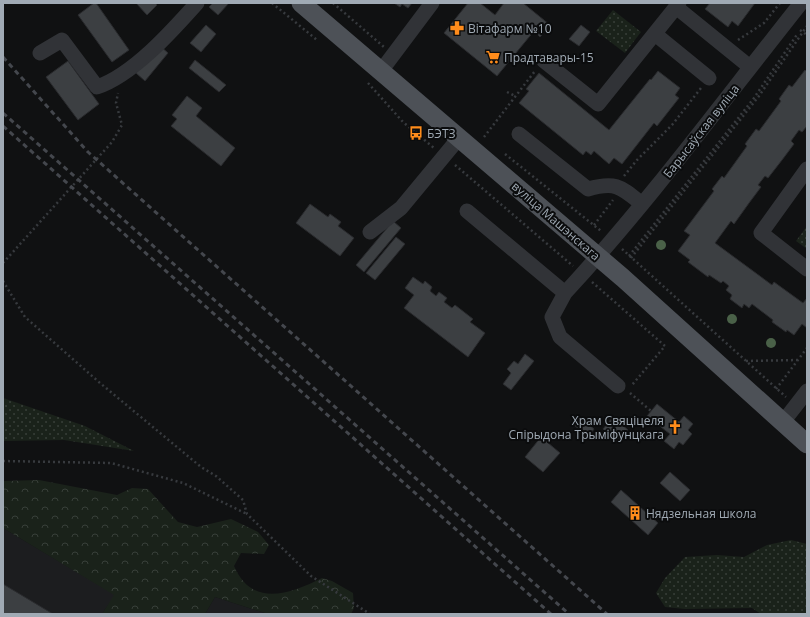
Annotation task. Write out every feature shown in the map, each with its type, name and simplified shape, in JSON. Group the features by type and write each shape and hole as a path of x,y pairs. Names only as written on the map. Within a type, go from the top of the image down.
{"main road":[{"name":"вуліца Машэнскага","path":"301,3 374,77 459,138 598,258 807,444"}],"street":[{"path":"40,53 62,40 97,87 122,75 137,63 197,3"},
{"path":"374,77 432,3"},
{"name":"Барысаўская вуліца","path":"618,386 560,337 552,317 566,293 613,241 801,3"},
{"path":"544,61 598,104 678,5 750,67"},
{"path":"655,34 709,78"},
{"path":"519,134 588,190 602,186 618,186 642,204"},
{"path":"370,232 401,208 459,138"},
{"path":"807,169 761,233 807,269"},
{"path":"467,211 566,293"},
{"path":"783,422 807,391"}],"path":[{"path":"333,3 392,54"},
{"path":"730,51 735,42 764,23 780,3"},
{"path":"630,257 754,98 803,24"},
{"path":"630,257 759,96 807,26"},
{"path":"800,30 807,35"},
{"path":"484,137 544,61"},
{"path":"3,263 112,142 122,125 116,103 122,75"},
{"path":"374,77 403,122 666,346 627,390 651,410"},
{"path":"594,225 616,197 618,186 637,160 672,124 709,78"},
{"path":"507,92 515,96"},
{"path":"478,132 490,142"},
{"path":"502,152 613,241 795,406"},
{"path":"3,281 25,317 100,384 201,467 216,476 243,500 247,514"},
{"path":"776,389 807,348"},
{"path":"745,361 799,360"},
{"path":"3,460 111,463 182,483 247,514 310,576 370,614"}],"shaded area":[{"path":"3,528 115,595 102,614 3,614"},
{"path":"215,597 268,614 205,614"}],"green space":[{"path":"613,10 641,32 625,53 596,31"},
{"path":"807,226 807,249 796,241"},
{"path":"3,398 85,426 134,451 64,440 3,441"},
{"path":"39,480 117,495 132,488 148,489 178,522 197,527 231,519 258,532 269,545 264,554 241,553 234,566 242,579 251,588 261,592 273,594 297,589 322,578 332,581 353,593 354,608 351,614 268,614 215,597 205,614 102,614 114,595 3,528 3,481"},
{"path":"791,540 807,544 807,614 761,614 752,608 685,609 665,607 656,593 665,578 685,557 717,555 744,557 767,545"}],"building":[{"path":"96,3 129,50 112,62 78,15"},
{"path":"136,3 155,3 157,5 147,15"},
{"path":"213,3 229,3 218,15 209,7"},
{"path":"394,3 412,3 408,8 402,4 400,7"},
{"name":"Прадтавары-15","path":"468,3 480,3 495,15 504,3 523,3 550,25 540,37 534,31 497,76 444,33"},
{"path":"710,3 755,3 738,26 732,21 728,27 705,9"},
{"path":"206,25 216,34 201,52 190,43"},
{"path":"581,25 590,32 579,46 569,39"},
{"path":"159,45 168,53 145,81 136,73"},
{"path":"195,60 226,85 219,92 189,68"},
{"path":"68,61 99,104 78,120 46,77"},
{"path":"805,70 807,72 807,126 802,132 799,130 791,141 794,144 768,178 765,176 758,185 761,187 734,224 731,221 715,243 772,285 774,282 803,303 807,298 807,328 802,324 794,335 787,330 786,332 772,322 773,320 752,304 749,308 744,304 742,308 730,299 732,295 726,290 729,286 723,281 721,283 709,275 708,277 688,262 690,260 678,251 690,235 684,231 714,191 712,189 722,176 724,178 747,146 745,144 756,129 759,131 781,101 779,99 789,85 792,87"},
{"path":"658,71 680,88 675,95 679,98 657,126 654,123 622,164 614,158 609,164 594,151 591,155 586,151 583,155 519,103 529,91 526,89 539,73 609,130"},
{"path":"187,96 202,108 196,116 235,148 221,166 171,126 177,119 172,115"},
{"path":"310,204 328,217 330,214 341,222 338,226 354,238 340,256 296,223"},
{"path":"393,221 401,228 364,272 356,265"},
{"path":"396,237 405,244 375,280 366,273"},
{"path":"413,277 423,284 425,281 432,287 430,291 436,296 439,292 447,298 444,302 452,308 455,305 473,319 470,322 485,333 468,357 404,308 414,295 405,288"},
{"path":"525,354 534,361 511,390 503,384 511,373 507,369 514,361 518,364"},
{"name":"Храм Свяціцеля Спірыдона Трыміфунцкага","path":"657,404 679,422 684,416 693,424 688,430 692,434 683,445 679,442 674,449 664,441 670,434 647,416"},
{"path":"579,416 594,429 588,437 573,424"},
{"path":"613,417 628,430 618,442 603,429"},
{"path":"541,437 560,453 543,472 525,457"},
{"path":"670,472 690,490 680,501 660,483"},
{"name":"Нядзельная школа","path":"621,490 658,523 648,535 611,502"},
{"path":"3,584 53,614 3,614"}],"railway":[{"path":"3,57 88,152 607,614"},
{"path":"3,113 569,614"},
{"path":"3,126 551,614"}],"place":[{"name":"Вітафарм №10","path":"457,28"},
{"name":"Прадтавары-15","path":"493,57"},
{"name":"БЭТЗ","path":"416,133"},
{"name":"Храм Свяціцеля Спірыдона Трыміфунцкага","path":"675,427"},
{"name":"Нядзельная школа","path":"635,513"}]}
